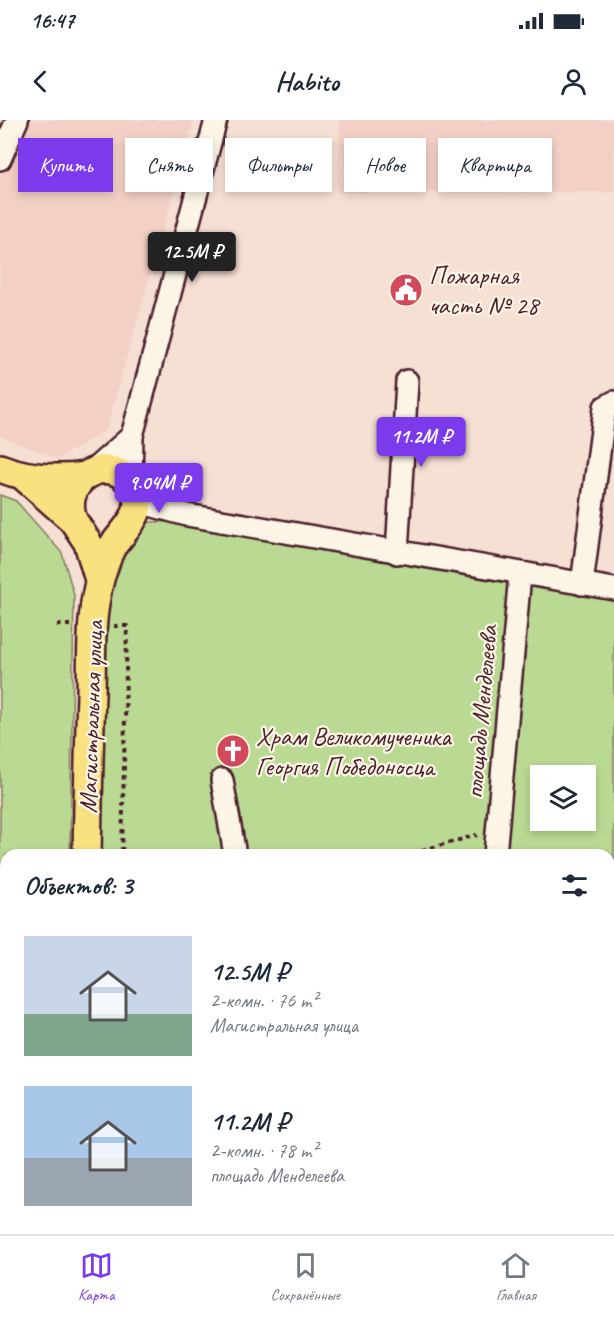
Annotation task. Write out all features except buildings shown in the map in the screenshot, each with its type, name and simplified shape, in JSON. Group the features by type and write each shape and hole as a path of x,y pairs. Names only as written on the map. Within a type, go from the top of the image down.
{"main road":[{"path":"11,472 62,479 106,470 123,476 132,485 137,499 137,510 127,529 111,548 99,580"},
{"path":"11,472 93,536 114,537 127,529"},
{"path":"87,474 72,492 69,505 88,543 99,580"},
{"name":"Магистральная улица","path":"87,849 92,626 99,580"}],"street":[{"path":"0,159 17,120"},
{"path":"216,120 132,436 132,485 150,504 187,516 397,553 418,561 614,589"},
{"path":"397,553 407,381"},
{"path":"582,584 605,407 614,402"},
{"path":"87,474 132,436"},
{"path":"127,529 149,517 187,516"},
{"name":"площадь Менделеева","path":"495,849 495,789 520,574"},
{"path":"222,780 234,849"}],"path":[{"path":"57,625 127,626 122,849"},
{"path":"427,849 497,830"}],"shaded area":[{"path":"0,120 194,120 189,138 125,138 125,192 174,192 106,430 58,459 0,436"},
{"path":"340,120 614,120 614,192 552,192 552,138 438,138 438,192 426,192 426,138 344,138 344,192 336,192"}],"green space":[{"path":"0,495 16,501 62,553 74,595 70,849 0,849"},
{"path":"186,521 614,589 614,849 101,849 102,589 132,531 150,522"}],"place":[{"name":"Пожарная часть № 28","path":"406,290"},
{"name":"Храм Великомученика Георгия Победоносца","path":"233,751"}]}
